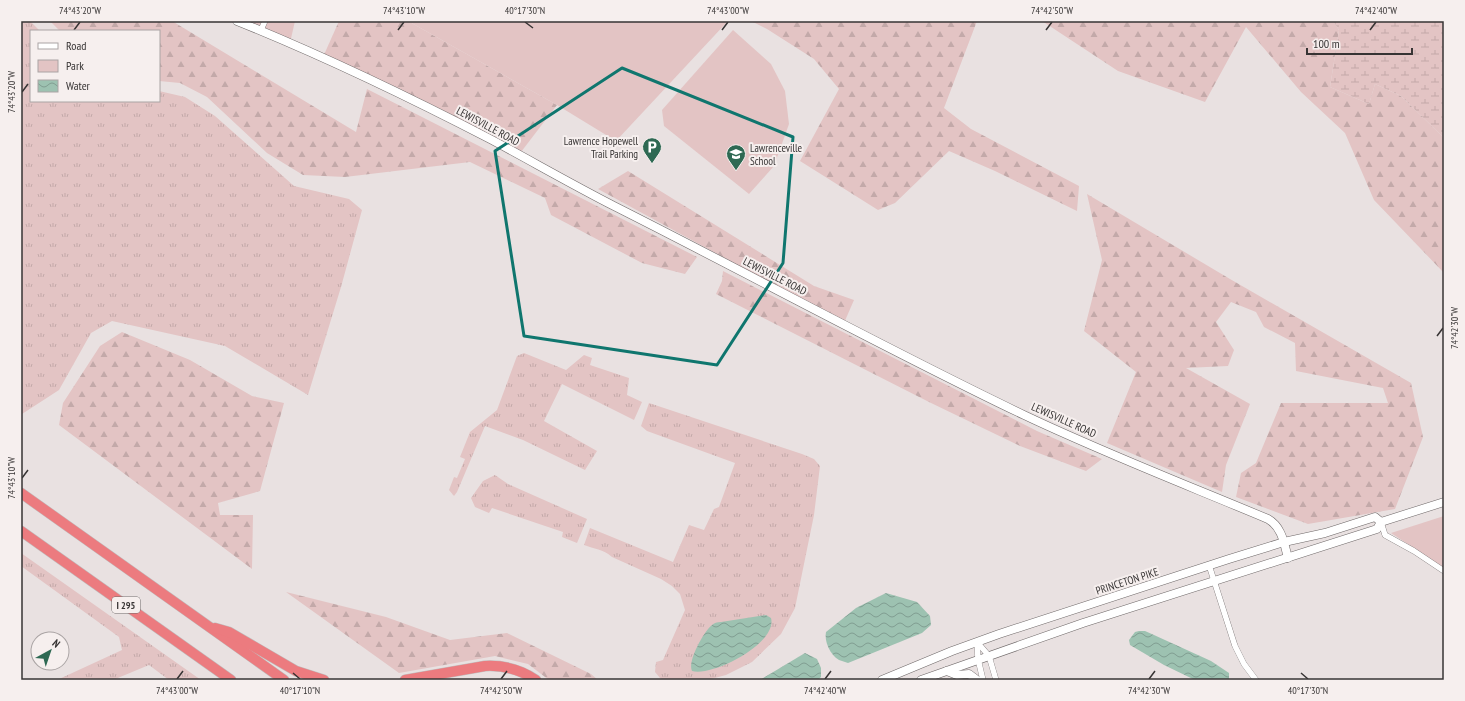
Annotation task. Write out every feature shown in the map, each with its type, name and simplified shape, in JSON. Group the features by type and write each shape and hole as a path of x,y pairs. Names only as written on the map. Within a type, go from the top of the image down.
{"highway":[{"name":"I 295","path":"21,493 284,680"},
{"name":"I 295","path":"21,531 231,680"},
{"path":"208,626 229,632 296,671 324,680"},
{"path":"405,680 485,666 498,666 520,671 536,680"}],"street":[{"name":"LEWISVILLE ROAD","path":"237,21 333,62 494,141 575,186 1018,412 1070,436 1268,519 1278,528 1284,542 1288,558"},
{"path":"261,30 265,21"},
{"name":"PRINCETON PIKE","path":"921,680 978,659 1214,581 1377,530 1381,522 1444,502"},
{"name":"PRINCETON PIKE","path":"882,680 977,642 1209,565 1284,542 1325,532 1375,517 1381,522"},
{"path":"1381,522 1385,535 1414,551 1444,571"},
{"path":"1209,565 1235,646 1244,664 1256,680"},
{"path":"977,642 989,656 996,680"},
{"path":"977,642 978,659 983,680"},
{"path":"947,671 957,675 969,674 977,680"}],"highlighted area":[{"path":"622,68 793,137 783,263 717,365 524,336 495,151"}],"green space":[{"path":"21,21 30,21 39,30 30,30 30,102 160,102 160,91 185,97 215,116 294,186 349,199 362,210 341,287 308,395 225,346 112,321 91,333 59,390 21,414"},
{"path":"50,21 172,21 356,132 367,89 697,257 685,274 642,263 551,215 545,198 470,162 345,177 303,175 267,153 207,97 180,83 160,81 160,30 59,30"},
{"path":"241,21 295,21 290,43"},
{"path":"339,21 408,21 557,105 521,152 323,57"},
{"path":"408,21 728,21 616,141 557,105"},
{"path":"751,21 977,21 944,108 971,129 1079,186 1077,211 995,171 949,151 895,203 878,210 800,161 839,89 814,59 767,29"},
{"path":"1042,21 1333,21 1339,30 1330,87 1369,104 1375,84 1401,96 1444,138 1444,273 1374,200 1345,133 1301,92 1246,27 1205,102 1118,71"},
{"path":"1333,21 1444,21 1444,138 1401,96 1375,84 1369,104 1330,87 1339,30"},
{"path":"733,30 771,64 785,91 789,124 774,166 749,194 664,126 662,110"},
{"path":"628,171 814,286 854,300 844,323 598,189"},
{"path":"1087,194 1230,279 1411,383 1423,437 1395,509 1308,524 1236,497 1241,473 1256,463 1281,403 1388,403 1383,388 1296,371 1295,343 1264,327 1256,312 1231,302 1216,322 1234,350 1228,366 1186,368 1250,404 1226,465 1222,492 1107,443 1136,372 1084,331 1102,260"},
{"path":"723,271 1037,431 1102,459 1086,471 1020,446 929,402 716,294 722,281"},
{"path":"122,332 190,360 252,396 284,403 260,491 218,503 220,515 253,515 252,569 59,425 63,403 100,346"},
{"path":"524,353 566,370 584,355 592,358 590,365 629,378 627,395 642,402 634,420 562,384 544,421 597,451 585,470 523,440 485,426 454,496 449,490 454,477 457,478 465,459 460,457 470,432 497,410 517,356"},
{"path":"649,403 802,454 814,459 820,466 814,515 795,608 781,634 752,662 726,675 707,680 663,680 655,672 656,662 663,660 685,610 680,594 672,586 661,579 612,557 609,554 584,545 590,528 673,562 689,525 704,530 714,509 719,507 735,463 647,431 641,426"},
{"path":"495,475 508,484 587,519 577,543 562,537 563,532 492,508 489,513 475,507 471,498 483,481"},
{"path":"1444,516 1444,568 1391,533"},
{"path":"21,553 201,680 169,680 149,665 113,680 57,680 122,650 119,637 21,566"},
{"path":"286,592 386,617 450,640 507,633 591,674 598,680 549,680 528,664 495,656 399,673"}],"water":[{"path":"886,593 917,602 930,616 931,625 922,633 848,663 836,658 828,648 826,632 856,608"},
{"path":"766,615 771,618 770,628 765,638 755,647 742,656 714,669 692,671 692,661 697,647 705,633 713,624"},
{"path":"1145,631 1211,661 1229,673 1229,680 1195,680 1164,665 1130,645 1129,640 1135,632"},
{"path":"805,653 817,659 821,668 821,677 818,680 760,680"}],"place":[{"name":"Lawrence Hopewell Trail Parking","path":"652,164"},
{"name":"Lawrenceville School","path":"736,171"}]}
